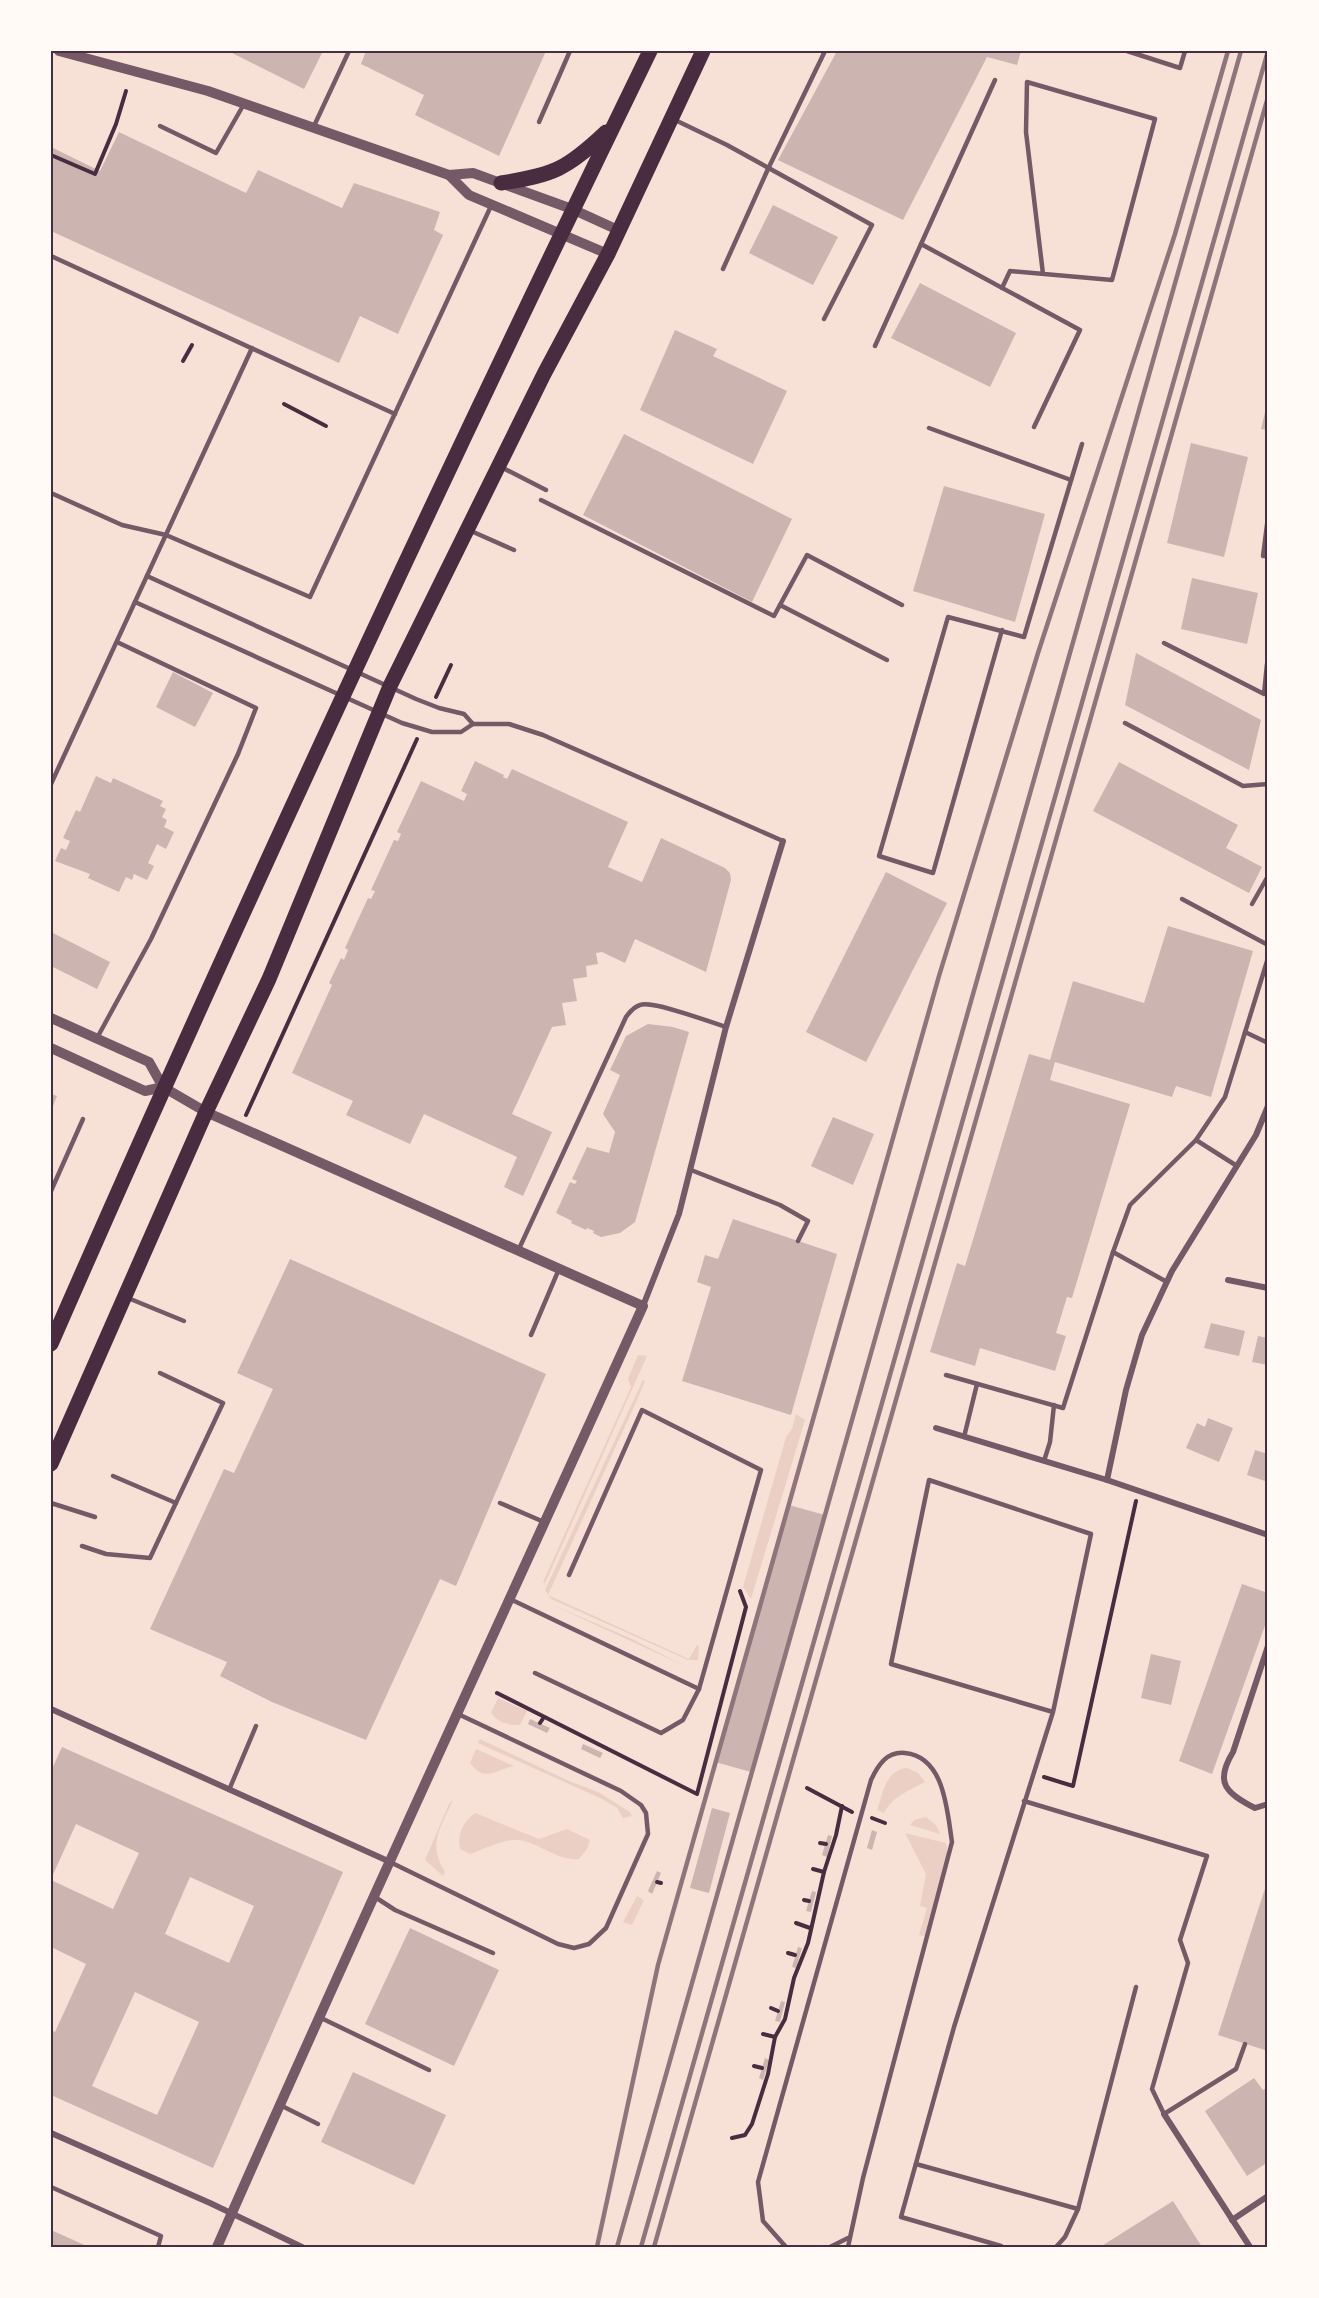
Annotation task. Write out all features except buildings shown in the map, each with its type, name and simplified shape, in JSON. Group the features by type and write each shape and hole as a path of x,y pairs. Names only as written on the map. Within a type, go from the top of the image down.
{"main road":[{"path":"51,1344 60,1317 163,1087 355,670 560,234 650,51"},
{"path":"51,1464 206,1112 269,979 390,686 544,374 608,254 703,51"},
{"path":"501,183 536,178 555,171 574,161 615,124"}],"street":[{"path":"58,51 208,90 448,175 473,173 572,209 618,230"},
{"path":"448,175 469,195 608,254"},
{"path":"217,2247 372,1896 458,1714 643,1306 679,1214 726,1027 783,841"},
{"path":"51,1018 149,1062 163,1087 206,1112 643,1306"},
{"path":"51,1048 145,1091 163,1087"},
{"path":"1107,1480 1126,1390 1142,1335 1167,1282 1256,1135 1268,1106"},
{"path":"1228,1280 1268,1288"},
{"path":"936,1428 1107,1480 1268,1535"},
{"path":"1268,1646 1233,1752 1223,1767 1224,1783 1233,1797 1255,1808 1268,1804"},
{"path":"51,1709 388,1861"},
{"path":"1164,2114 1250,2247"},
{"path":"51,2133 303,2247"},
{"path":"1232,2220 1268,2196"}],"lane":[{"path":"313,128 349,51"},
{"path":"539,122 570,51"},
{"path":"723,269 825,51"},
{"path":"1127,51 1180,68 1185,51"},
{"path":"874,346 995,80"},
{"path":"1002,288 1010,271 1043,274 1112,280 1155,119 1027,82 1026,132 1043,274"},
{"path":"160,126 216,153 244,104"},
{"path":"671,118 727,145 872,225 824,319"},
{"path":"51,494 122,525 166,535 310,597 492,204"},
{"path":"921,244 1080,330 1034,427"},
{"path":"51,256 395,414"},
{"path":"51,784 252,348"},
{"path":"929,428 1071,480"},
{"path":"1002,630 933,873 879,856 948,617 1002,630 1024,637 1082,444"},
{"path":"499,466 546,490"},
{"path":"541,500 774,616 807,555 902,605"},
{"path":"1268,516 1263,556 1268,556"},
{"path":"468,530 514,550"},
{"path":"147,576 432,705 464,714 473,724"},
{"path":"135,602 379,713 422,729 432,732 461,732 473,724 509,724 543,735 783,841"},
{"path":"780,605 887,660"},
{"path":"97,1038 151,939 238,754 256,708 117,642"},
{"path":"1164,643 1264,694 1268,645"},
{"path":"1125,723 1243,786 1268,784"},
{"path":"1252,904 1268,876"},
{"path":"1182,899 1268,945"},
{"path":"946,1375 1064,1408 1130,1205 1196,1140 1225,1097 1268,958"},
{"path":"518,1251 631,1010 638,1005 652,1004 726,1027"},
{"path":"1245,1032 1268,1043"},
{"path":"51,1191 83,1119"},
{"path":"1196,1140 1237,1166"},
{"path":"691,1170 780,1205 808,1221 798,1240"},
{"path":"1113,1252 1167,1282"},
{"path":"531,1335 560,1269"},
{"path":"125,1296 184,1321"},
{"path":"82,1546 106,1554 150,1558 223,1403 160,1372"},
{"path":"964,1437 977,1384"},
{"path":"1044,1462 1050,1442 1054,1405"},
{"path":"535,1673 661,1733 683,1720 699,1689 761,1470 642,1410 569,1575"},
{"path":"113,1476 176,1503"},
{"path":"1001,2246 901,2217 954,2026 1053,1712 1091,1534 929,1480 891,1664 1053,1712"},
{"path":"51,1503 95,1517"},
{"path":"500,1503 545,1522"},
{"path":"510,1599 699,1689"},
{"path":"388,1861 541,1937 568,1947 574,1948 595,1941 610,1921 648,1834 647,1820 641,1804 621,1791 458,1714"},
{"path":"229,1790 256,1726"},
{"path":"786,2247 763,2221 758,2182 871,1779 878,1765 889,1755 903,1752 919,1755 934,1769 945,1798 952,1842 848,2238 848,2247"},
{"path":"1024,1802 1207,1856 1180,1940 1188,1963 1152,2089 1164,2114 1236,2069 1245,2044"},
{"path":"372,1896 395,1910 493,1953"},
{"path":"1056,2247 1065,2237 1078,2209 1136,1987"},
{"path":"319,2017 429,2070"},
{"path":"279,2105 318,2124"},
{"path":"916,2164 1078,2209"},
{"path":"51,2187 161,2236 158,2247"},
{"path":"830,2247 848,2238"}],"path":[{"path":"51,156 94,174 116,124 126,91"},
{"path":"183,361 192,345"},
{"path":"284,404 326,426"},
{"path":"432,705 451,665"},
{"path":"241,1128 422,729"},
{"path":"1043,1777 1073,1786 1136,1504"},
{"path":"497,1693 697,1794 746,1606 740,1591"},
{"path":"540,1723 544,1717"},
{"path":"594,1748 595,1743"},
{"path":"807,1788 852,1812"},
{"path":"732,2138 745,2135 752,2124 768,2074 776,2037 787,2011 794,1978 808,1943 842,1806"},
{"path":"872,1818 885,1823"},
{"path":"813,1869 824,1872"},
{"path":"804,1900 809,1901"},
{"path":"796,1923 810,1928"},
{"path":"788,1953 795,1955"},
{"path":"771,2008 778,2011"},
{"path":"763,2034 776,2037"},
{"path":"754,2066 762,2068"}],"shaded area":[{"path":"638,1355 647,1356 545,1583 543,1582 631,1387 628,1379"},
{"path":"643,1380 645,1381 633,1409 548,1595 545,1590"},
{"path":"796,1414 805,1420 751,1599 743,1587 786,1437 792,1429"},
{"path":"548,1595 689,1659 697,1645 699,1646 698,1660 688,1660 551,1599"},
{"path":"548,1603 630,1638 687,1667"},
{"path":"498,1698 527,1711 520,1725 504,1723 491,1713"},
{"path":"480,1739 569,1781 598,1792 630,1812 632,1816 623,1818 617,1808 602,1799 478,1743"},
{"path":"476,1749 514,1766 491,1774 481,1772 470,1763"},
{"path":"907,1768 918,1773 925,1782 897,1798 884,1813 877,1810 889,1778 894,1773"},
{"path":"453,1800 440,1827 436,1844 445,1872 443,1876 425,1860 449,1804"},
{"path":"475,1813 539,1839 567,1829 590,1840 587,1849 579,1859 562,1857 524,1841 516,1840 499,1843 470,1854 460,1849 459,1838 464,1824"},
{"path":"926,1817 936,1825 940,1834 910,1825 914,1820"},
{"path":"905,1833 946,1843 944,1877 925,1936 919,1935 927,1908 920,1906 926,1874"},
{"path":"637,1896 644,1900 632,1925 623,1922"}],"railway":[{"path":"597,2247 658,1965 939,976 1038,653 1175,234 1228,51"},
{"path":"617,2247 1241,51"},
{"path":"641,2247 1268,51"},
{"path":"654,2247 1268,97"}]}
